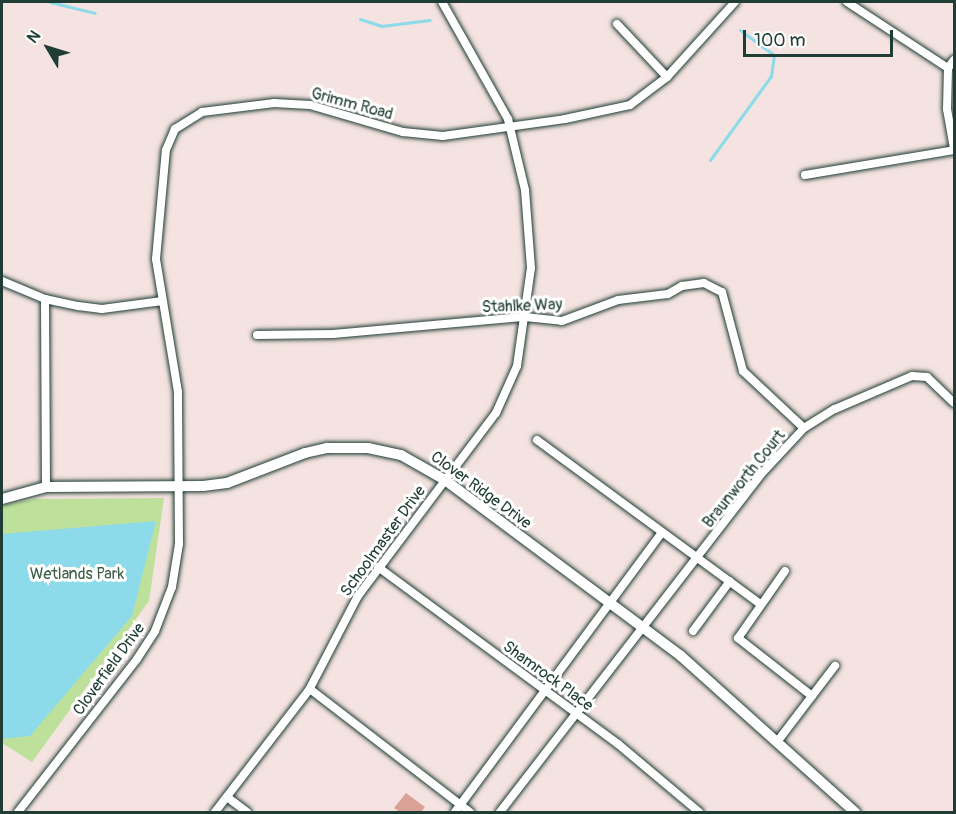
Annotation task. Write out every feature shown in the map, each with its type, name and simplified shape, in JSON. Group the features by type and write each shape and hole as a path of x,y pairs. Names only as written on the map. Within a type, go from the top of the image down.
{"street":[{"name":"Schoolmaster Drive","path":"215,813 310,689 358,596 505,399 517,366 525,317 531,240 525,190 510,128 484,73 442,2"},
{"name":"Grimm Road","path":"178,487 178,392 156,259 166,150 175,129 191,116 248,105 292,103 343,112 425,135 510,128 630,105 668,77 735,2"},
{"path":"847,2 948,69"},
{"path":"617,24 668,77"},
{"path":"805,175 954,149 947,109 948,69 954,60"},
{"path":"2,281 45,299 102,309 162,301"},
{"name":"Stahlke Way","path":"257,335 333,334 525,317 562,321 618,300 668,294 682,286 704,283 722,292 742,371 804,428"},
{"path":"45,299 46,487"},
{"name":"Braunworth Court","path":"500,813 574,713 645,629 763,472 804,428 835,409 912,376 927,377 954,403"},
{"path":"537,440 760,604"},
{"name":"Clover Ridge Drive","path":"2,499 46,487 178,487 226,483 304,453 349,447 401,455 445,480 681,656 855,813"},
{"name":"Cloverfield Drive","path":"18,813 155,631 177,566 178,487"},
{"path":"455,813 662,532"},
{"name":"Shamrock Place","path":"378,567 574,713 699,813"},
{"path":"785,571 738,638 812,696"},
{"path":"693,631 730,581"},
{"path":"777,742 835,666"},
{"path":"310,689 470,813"},
{"path":"227,797 247,813"}],"green space":[{"name":"Wetlands Park","path":"164,498 149,601 32,762 2,743 2,505 36,499"}],"water":[{"name":"Wetlands Park","path":"156,521 132,616 30,736 2,739 2,534"}],"building":[{"path":"406,793 425,807 421,812 400,812 394,808"}],"waterway":[{"path":"50,2 95,13"},
{"path":"360,19 381,26 430,20"},
{"path":"710,160 771,76 774,55 740,30"}]}
